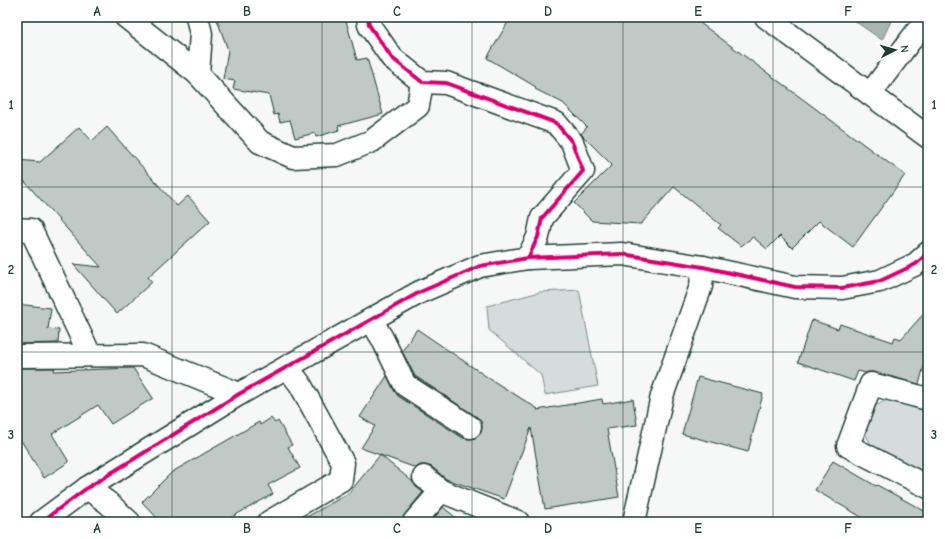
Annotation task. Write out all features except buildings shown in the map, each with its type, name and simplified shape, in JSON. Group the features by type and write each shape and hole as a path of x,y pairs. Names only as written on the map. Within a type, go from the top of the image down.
{"street":[{"path":"126,17 198,74 260,142 293,157 337,155 372,141 418,106 422,82"},
{"path":"197,17 201,34 198,74"},
{"path":"368,17 369,25 392,58 422,82 446,83 556,123 572,142 583,172 542,218 538,237 528,258"},
{"path":"766,17 928,137"},
{"path":"870,94 928,17"},
{"path":"17,229 31,230 90,355"},
{"path":"41,522 87,488 239,394 420,292 480,266 528,258 622,254 704,267 795,287 842,288 880,281 916,264 928,253"},
{"path":"634,522 662,396 701,286 704,267"},
{"path":"371,320 382,338 405,385 470,427"},
{"path":"17,356 143,355 239,394"},
{"path":"269,522 341,480 343,463 300,384 287,367"},
{"path":"928,399 871,384 848,446 928,487"},
{"path":"424,477 441,492 518,522"},
{"path":"87,488 107,502 129,522"},
{"path":"414,522 441,492"}],"shaded area":[{"path":"849,17 893,17 882,40"},
{"path":"579,290 598,386 545,395 541,375 489,330 487,306 540,292"},
{"path":"887,400 928,412 928,471 917,471 871,445 865,433 873,407"}],"cycle path":[{"path":"368,17 369,25 392,58 422,82 446,83 556,123 572,142 583,171 542,218 538,237 528,258"},
{"path":"41,522 87,488 239,394 420,292 480,266 528,258 622,254 703,267 795,287 842,288 880,281 916,264 928,253"}]}
